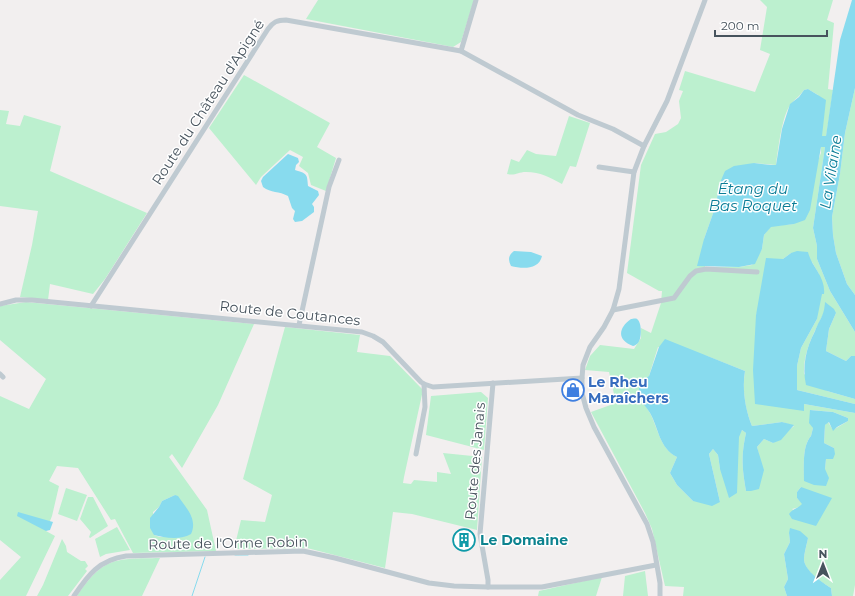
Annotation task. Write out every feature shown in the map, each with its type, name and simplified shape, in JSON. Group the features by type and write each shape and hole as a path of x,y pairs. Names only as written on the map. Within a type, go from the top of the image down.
{"street":[{"path":"461,51 476,0"},
{"path":"660,596 660,583 653,542 647,524 594,427 586,408 582,393 582,378 584,365 590,347 604,327 613,310 622,269 634,172 644,146 667,101 705,0"},
{"name":"Route du Château d'Apigné","path":"91,306 273,22 278,20 286,20 461,51 578,115 613,128 644,146"},
{"path":"300,325 328,194 339,160"},
{"path":"599,167 634,172"},
{"path":"613,310 674,298 696,270 706,269 757,272"},
{"name":"Route de Coutances","path":"0,304 16,300 300,325 362,332 374,336 383,342 424,384"},
{"path":"416,454 425,407 424,384 433,387 441,387 582,378"},
{"name":"Route des Janais","path":"488,587 480,534 494,384"},
{"name":"Route de l'Orme Robin","path":"74,596 89,575 97,567 118,557 303,551 429,583 454,586 488,587 542,587 656,565"}],"green space":[{"path":"318,0 474,0 461,42 453,47 306,19"},
{"path":"760,0 833,0 827,20 834,23 828,89 833,90 826,137 822,136 818,95 808,89 804,90 791,104 785,116 776,165 754,163 719,185 716,205 704,239 705,267 739,267 752,265 762,249 764,235 771,226 794,224 821,153 821,147 825,147 813,228 817,246 817,259 830,291 855,332 855,356 851,356 846,361 826,351 829,329 836,313 824,313 807,350 804,374 827,391 855,399 855,404 797,390 797,366 801,348 817,319 819,274 812,262 791,253 783,259 777,260 756,315 804,410 804,404 855,413 855,585 853,596 832,596 831,588 815,577 805,564 804,557 808,538 789,533 790,542 784,554 788,579 784,587 787,596 683,596 684,587 665,586 652,529 591,412 616,403 609,372 585,370 590,356 600,345 634,349 641,338 641,328 651,333 661,303 662,291 659,291 627,273 641,165 655,134 666,132 678,124 681,118 679,101 683,91 679,90 685,71 755,92 770,54 760,50 767,7","holes":["658,347 707,356 745,371 745,399 752,426 782,422 794,426 773,443 764,439 757,447 759,455 746,491 743,462 743,449 746,433 742,430 720,469 718,455 713,449 709,454 720,502 693,501 677,485 670,473 677,457 667,449 658,433 651,415 640,398","811,410 833,412 848,418 848,421 833,430 828,422 825,425 824,443 834,448 826,458 825,469 804,481 806,445 813,428","801,487 816,526 792,509 800,507 803,504 797,498 797,492"]},
{"path":"244,75 330,123 317,147 336,158 326,191 311,185 308,173 299,166 303,157 290,150 261,177 256,185 209,128"},
{"path":"855,88 855,295 847,284 836,253 832,217 840,174 845,133"},
{"path":"0,110 9,111 6,124 20,126 24,115 61,126 50,171 147,213 105,279 93,294 50,284 48,300 20,297 38,211 0,206"},
{"path":"569,116 590,123 576,167 570,166 562,184 549,177 536,173 526,172 512,175 507,174 511,159 519,162 527,150 536,154 556,156"},
{"path":"26,302 254,324 218,405 182,468 172,454 169,457 207,510 216,551 133,553 115,519 111,520 78,468 57,466 49,481 59,486 52,516 46,531 55,536 26,596 0,596 0,580 21,557 0,540 0,396 29,409 46,379 0,340 0,306","holes":["175,495 184,537 160,537 154,535 153,512 159,507 162,501"]},
{"path":"285,327 360,335 357,352 390,356 423,390 403,483 411,484 414,480 437,482 437,472 451,474 443,453 482,457 477,530 412,514 393,512 385,568 307,548 234,549 241,520 265,522 272,495 243,479"},
{"path":"481,392 488,398 484,450 426,435 431,396"},
{"path":"66,488 87,495 77,521 58,514"},
{"path":"88,497 93,497 108,526 90,538 91,532 80,519"},
{"path":"117,527 130,550 106,554 100,557 95,539"},
{"path":"62,539 66,546 67,552 81,561 85,561 88,566 85,569 87,571 68,596 37,596 43,585"},
{"path":"160,558 142,596 77,596 95,573 112,562 132,559"},
{"path":"645,571 648,596 623,596 625,576"},
{"path":"602,577 596,596 538,596 539,591"}],"water":[{"name":"Étang du Bas Roquet","path":"852,0 855,0 855,88 845,133 840,174 832,217 836,253 847,284 855,295 855,332 830,291 817,259 817,246 813,228 825,147 821,147 810,210 805,220 794,224 771,227 764,235 762,249 755,264 739,267 697,266 704,239 716,205 719,185 725,171 734,166 754,163 776,165 782,129 790,104 799,97 804,90 808,89 826,100 822,136 826,136 840,40"},
{"path":"288,154 298,158 299,162 296,165 295,170 306,175 308,186 318,191 319,195 312,204 314,207 314,212 302,221 295,222 293,219 295,211 292,208 288,196 266,189 263,187 261,181 263,177"},
{"path":"514,251 531,252 542,256 540,261 534,266 525,268 515,267 511,266 509,259"},
{"path":"797,251 808,252 823,282 824,294 822,294 817,319 801,348 797,366 797,390 855,404 855,413 804,404 804,411 755,404 753,370 756,315 766,258 783,259 791,253"},
{"path":"825,302 834,309 836,313 829,329 826,351 846,361 851,356 855,356 855,399 806,385 804,371 807,351 823,314"},
{"path":"631,319 636,319 639,321 641,331 638,343 633,346 624,341 621,334 624,326"},
{"path":"665,339 745,371 745,398 752,426 782,422 794,425 781,440 773,443 764,439 757,447 764,470 759,489 746,491 743,449 746,433 742,430 739,437 737,493 729,498 720,469 718,455 713,449 709,454 720,502 712,506 693,501 677,485 670,473 677,457 666,449 653,419 639,394 640,382 649,376 659,347"},
{"path":"810,410 833,412 848,418 848,421 833,431 829,422 825,425 824,443 834,448 835,454 833,459 826,459 825,469 829,478 826,486 814,485 804,481 806,445 813,428 809,423"},
{"path":"801,487 832,498 816,526 792,519 789,514 802,504 797,498 797,492"},
{"path":"175,495 178,496 190,514 193,523 191,534 178,538 168,538 154,535 150,528 150,518 162,501"},
{"path":"18,512 53,522 50,530 46,531 17,516"},
{"path":"790,528 800,531 808,538 804,557 805,564 815,576 831,588 832,596 787,596 784,587 788,579 784,554 790,542"}],"waterway":[{"path":"235,555 248,555"},
{"path":"192,596 205,557"}],"place":[{"name":"Le Rheu Maraîchers","path":"573,390"},
{"name":"Le Domaine","path":"464,540"}],"water label":[{"name":"La Vilaine","path":"831,172"}]}
